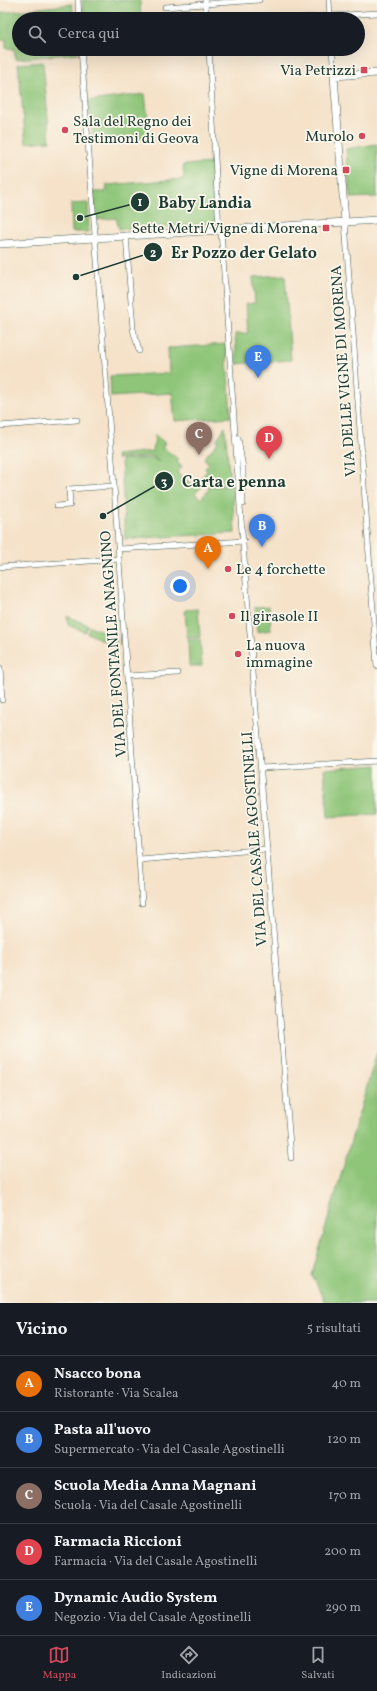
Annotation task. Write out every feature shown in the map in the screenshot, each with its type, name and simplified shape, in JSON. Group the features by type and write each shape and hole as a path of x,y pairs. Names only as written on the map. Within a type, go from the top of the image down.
{"street":[{"path":"78,0 79,12"},
{"path":"164,7 205,2 259,0"},
{"path":"329,0 330,12"},
{"path":"205,2 206,12"},
{"path":"365,13 377,12"},
{"name":"VIA DEL FONTANILE ANAGNINO","path":"82,56 119,549 142,903"},
{"name":"VIA DEL CASALE AGOSTINELLI","path":"209,56 220,230 236,434 244,472 242,517 291,1158"},
{"name":"VIA DELLE VIGNE DI MORENA","path":"333,56 377,666"},
{"path":"334,76 377,73"},
{"path":"0,244 377,220"},
{"path":"126,235 133,330 139,351"},
{"path":"0,426 77,420"},
{"path":"57,506 70,506 69,489 114,486"},
{"path":"119,549 244,541"},
{"path":"0,567 119,559"},
{"path":"0,669 2,700"},
{"path":"127,676 178,673"},
{"path":"261,768 377,761"},
{"path":"140,860 267,849"}],"green space":[{"path":"82,0 140,0 141,12 83,12"},
{"path":"72,4 73,12 12,12 12,49 6,48 6,40 0,40 0,13"},
{"path":"15,56 47,56 16,59"},
{"path":"43,62 50,141 26,143 18,64"},
{"path":"145,94 150,137 94,142 88,101"},
{"path":"377,144 377,197 350,198 346,149"},
{"path":"213,163 216,224 119,229 116,218 96,220 94,192 106,192 107,185 184,179 183,165"},
{"path":"88,203 89,232 72,232 71,204"},
{"path":"285,275 291,360 237,364 235,334 248,333 246,304 255,303 253,277"},
{"path":"226,344 231,417 175,421 172,393 111,397 110,376 169,373 168,348"},
{"path":"225,427 230,483 208,486 204,484 195,494 201,499 209,487 232,485 235,533 125,539 121,460 153,458 159,462 153,456 117,459 116,455 153,451 155,435 165,443 162,447 178,459 177,463 182,466 177,473 194,486 207,471 205,468 209,464 204,458 218,442 217,439"},
{"path":"269,606 271,630 257,632 255,607"},
{"path":"198,609 200,637 187,638 185,610"},
{"path":"67,616 88,625 85,632 68,625"},
{"path":"90,626 116,637 116,646 87,633"},
{"path":"200,639 202,666 189,666 188,640"},
{"path":"377,765 377,814 328,817 324,769"},
{"path":"377,1052 377,1303 325,1303 312,1274"}],"place":[{"name":"Via Petrizzi","path":"364,70"},
{"name":"Sala del Regno dei Testimoni di Geova","path":"65,130"},
{"name":"Murolo","path":"362,136"},
{"name":"Vigne di Morena","path":"346,170"},
{"name":"Baby Landia","path":"80,218"},
{"name":"Sette Metri/Vigne di Morena","path":"326,228"},
{"name":"Er Pozzo der Gelato","path":"76,277"},
{"name":"Dynamic Audio System","path":"258,378"},
{"name":"Scuola Media Anna Magnani","path":"199,455"},
{"name":"Farmacia Riccioni","path":"269,459"},
{"name":"Carta e penna","path":"103,516"},
{"name":"Pasta all'uovo","path":"262,547"},
{"name":"Nsacco bona","path":"208,569"},
{"name":"Le 4 forchette","path":"228,569"},
{"name":"Il girasole II","path":"232,616"},
{"name":"La nuova immagine","path":"238,654"}]}
